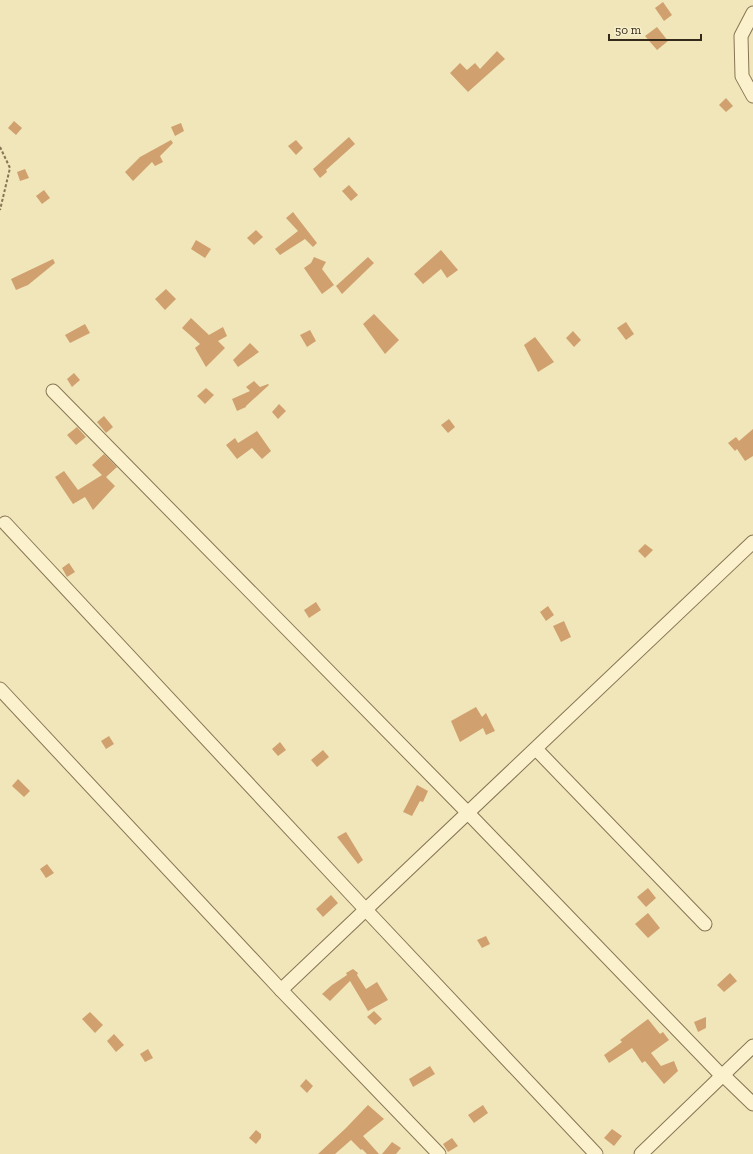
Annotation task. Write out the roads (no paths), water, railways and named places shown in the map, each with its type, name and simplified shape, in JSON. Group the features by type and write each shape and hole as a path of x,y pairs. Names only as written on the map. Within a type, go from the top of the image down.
{"street":[{"path":"753,13 741,36 742,76 753,96"},
{"path":"53,391 753,1104"},
{"path":"5,523 596,1154"},
{"path":"282,990 753,542"},
{"path":"0,689 282,990 439,1154"},
{"path":"536,749 705,924"},
{"path":"641,1154 753,1046"}]}
